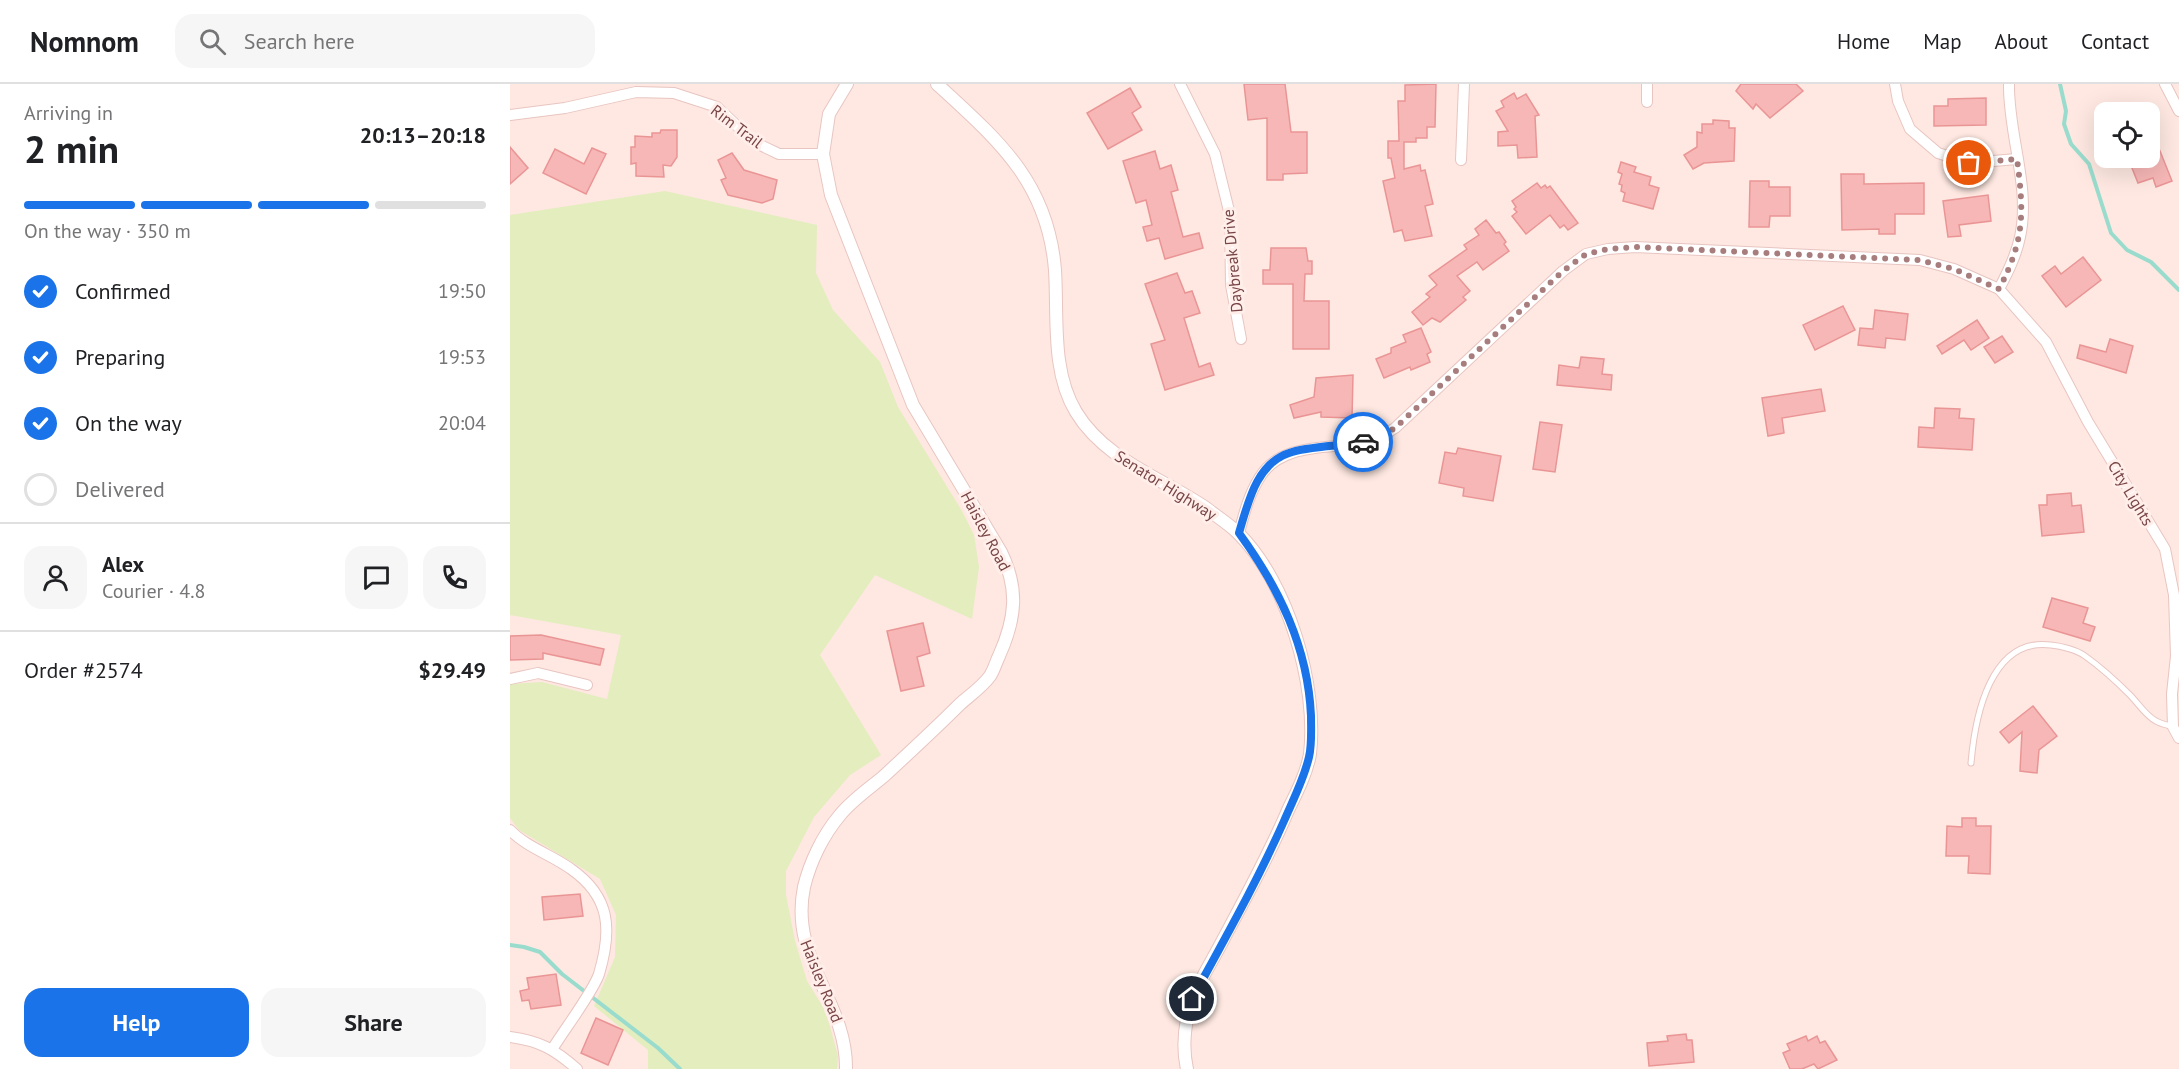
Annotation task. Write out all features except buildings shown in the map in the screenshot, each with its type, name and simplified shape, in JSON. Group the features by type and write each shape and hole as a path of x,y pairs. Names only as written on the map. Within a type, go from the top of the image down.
{"street":[{"name":"Haisley Road","path":"846,1069 847,1050 839,1020 814,969 802,933 801,917 805,887 817,849 840,815 990,676 1009,633 1014,596 1010,571 1001,552 913,405 831,195 824,154 829,114 847,84"},
{"name":"Senator Highway","path":"937,84 995,138 1023,171 1037,197 1055,268 1056,323 1061,371 1075,410 1090,432 1110,450 1205,508 1239,533 1265,568 1280,595 1307,672 1310,698 1310,756 1298,790 1271,850 1192,999 1185,1031 1187,1069"},
{"name":"Daybreak Drive","path":"1180,84 1215,154 1230,215 1232,285 1241,339"},
{"path":"1461,160 1464,84"},
{"path":"1647,84 1647,102"},
{"path":"1895,84 1898,101 1910,129 1938,153 1969,163 2017,159"},
{"path":"1239,533 1250,496 1261,475 1273,462 1289,453 1377,439 1395,428 1563,271 1586,254 1608,249 1635,247 1920,260 1954,269 1999,289 2012,264 2020,235 2023,204 2008,109 2009,84"},
{"path":"2165,84 2179,111"},
{"name":"Rim Trail","path":"510,115 565,108 636,92 674,93 717,107 754,142 779,154 824,154"},
{"name":"City Lights","path":"1999,289 2046,342 2088,422 2165,549 2174,595 2176,656 2172,694 2173,726 2179,738"},
{"path":"510,679 538,673 587,685"},
{"path":"510,830 518,839 547,853 588,882 604,905 606,930 598,976 552,1048"},
{"path":"510,1037 527,1039 552,1048 577,1069"}],"lane":[{"path":"1971,763 1973,739 1980,708 1991,682 2001,665 2017,650 2037,643 2055,645 2082,654 2111,675 2155,721 2173,726"}],"green space":[{"path":"665,191 817,225 816,273 833,310 880,362 898,407 962,511 974,535 979,567 972,619 875,575 820,655 881,755 850,775 814,817 786,871 786,895 795,941 807,981 826,1012 838,1056 837,1069 648,1069 648,1050 594,1006 615,957 616,915 600,879 519,830 510,818 510,684 542,682 607,699 621,635 510,615 510,215"}],"waterway":[{"path":"2060,84 2066,111 2064,124 2071,144 2089,164 2111,233 2127,250 2151,262 2179,290"},
{"path":"510,945 540,952 562,974 658,1048 680,1069"}],"way so far":[{"path":"1363,442 1377,439 1395,428 1563,271 1586,254 1608,249 1635,247 1920,260 1954,269 1999,289 2012,264 2020,235 2023,204 2017,159 1969,163"}],"route":[{"path":"1192,999 1271,850 1298,790 1310,756 1310,698 1307,672 1299,645 1280,595 1265,568 1239,533 1250,496 1261,475 1273,462 1289,453 1363,442"}]}
